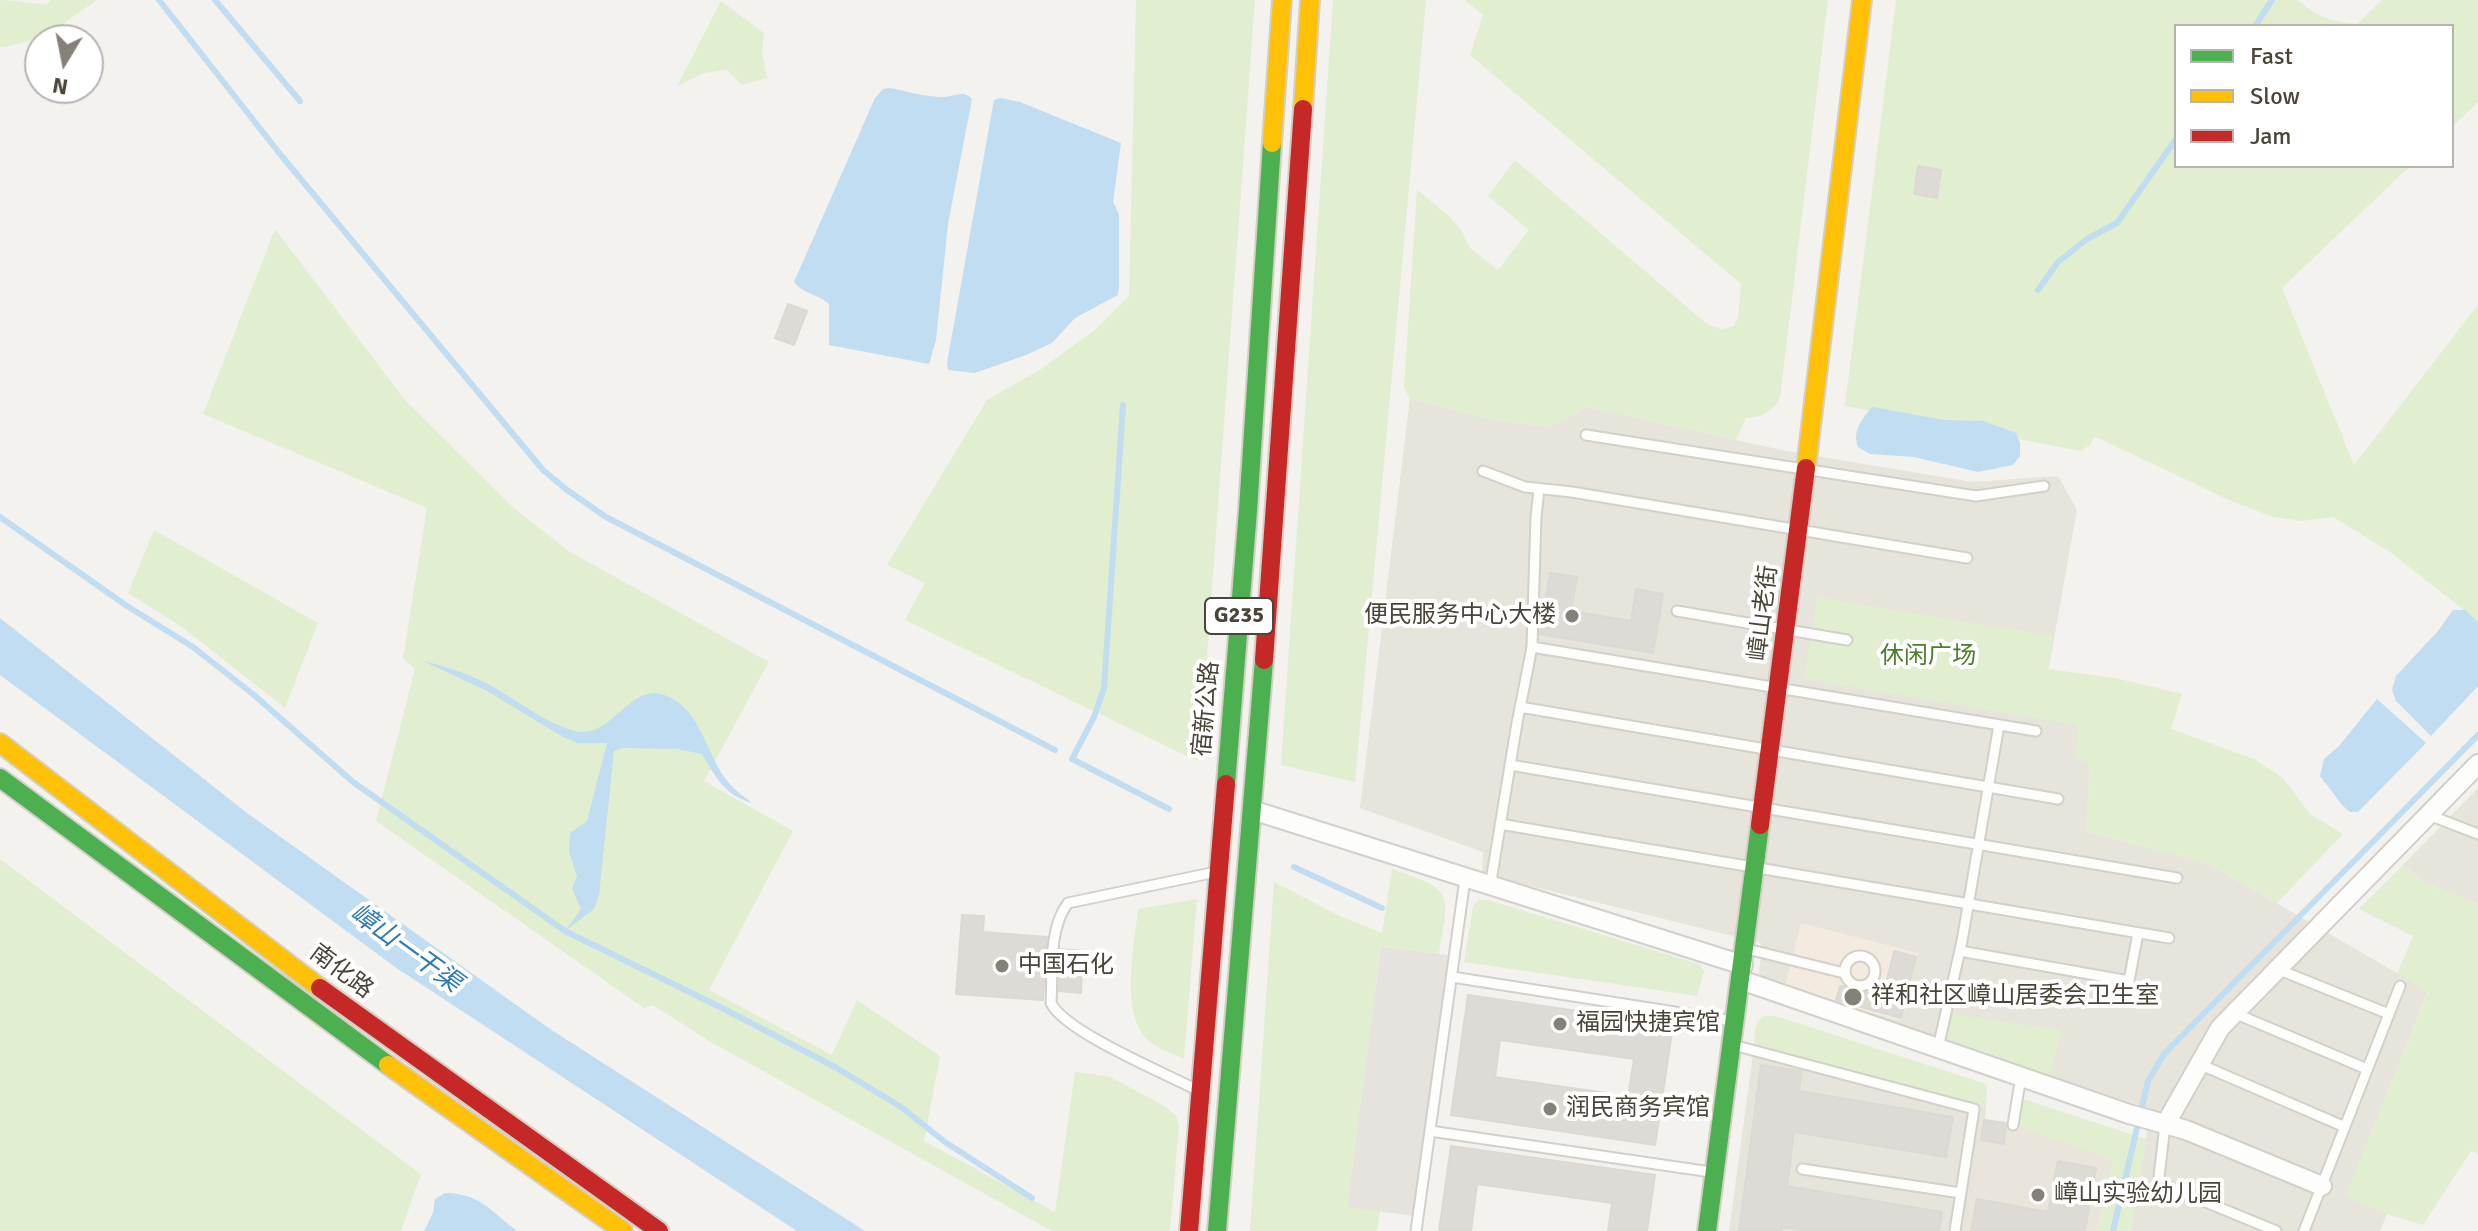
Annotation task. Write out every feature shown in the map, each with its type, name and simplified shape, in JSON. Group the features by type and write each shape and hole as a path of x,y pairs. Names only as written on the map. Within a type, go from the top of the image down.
{"main road":[{"name":"宿新公路","path":"1189,1231 1248,510 1282,0"},
{"name":"G235","path":"1217,1231 1277,496 1310,0"},
{"name":"嶂山老街","path":"1707,1231 1799,530 1862,0"},
{"name":"南化路","path":"0,743 343,1005 659,1231"},
{"name":"南化路","path":"0,778 334,1027 623,1231"}],"street":[{"path":"2165,1125 2220,1028 2478,764"},
{"path":"1252,810 1743,964 1938,1048 2186,1130 2322,1186"}],"lane":[{"path":"1586,435 1976,496 2044,486"},
{"path":"1483,471 1525,487 1967,558"},
{"path":"1490,887 1532,647 1539,489"},
{"path":"1677,611 1847,640"},
{"path":"1532,647 2036,731"},
{"path":"1520,707 2058,799"},
{"path":"1938,1048 1960,951 1999,725"},
{"path":"1510,765 2177,878"},
{"path":"2427,814 2478,834"},
{"path":"1500,824 2169,938"},
{"path":"1200,1092 1076,1028 1056,1013 1051,1003 1056,932 1062,911 1068,903 1217,872"},
{"path":"1416,1231 1465,879"},
{"path":"1960,951 2129,981 2138,933"},
{"path":"1743,964 1844,973"},
{"path":"2277,969 2389,1014"},
{"path":"1452,977 1735,1022"},
{"path":"2304,1231 2400,986"},
{"path":"2234,1013 2367,1069"},
{"path":"1732,1045 1974,1109 1955,1231"},
{"path":"2199,1064 2345,1127"},
{"path":"2013,1125 2021,1076"},
{"path":"2165,1125 2159,1177 2162,1184 2276,1231"},
{"path":"1430,1131 1715,1173"},
{"path":"1802,1169 1961,1193"}],"shaded area":[{"path":"1410,398 1491,420 1549,427 1587,407 1786,451 1973,482 2058,476 2077,510 2040,717 2078,725 2090,764 2086,832 2209,864 2428,991 2346,1196 2387,1214 2380,1231 2131,1231 2151,1109 1759,979 1761,943 1482,874 1483,852 1360,808"},
{"path":"2478,788 2478,904 2424,882 2403,865"},
{"path":"1801,923 1918,953 1901,1021 1784,991"},
{"path":"1381,947 1448,955 1414,1216 1347,1207"},
{"path":"1754,1047 1986,1108 1985,1120 2029,1128 2097,1231 1729,1231"},
{"name":"嶂山实验幼儿园","path":"1984,1120 2029,1128 2113,1160 2097,1231 1965,1231"}],"green space":[{"path":"0,0 47,4 51,0 97,0 63,24 24,24 24,42 0,47"},
{"path":"1136,0 1255,0 1197,761 905,620 925,583 887,565 987,400 1041,369 1096,329 1129,296"},
{"path":"1333,0 1426,0 1355,782 1281,765"},
{"path":"1465,0 1828,0 1780,398 1766,413 1746,418 1736,440 1587,407 1549,427 1491,420 1410,398 1404,388 1417,190 1448,215 1461,230 1470,248 1498,270 1529,230 1488,196 1515,160 1707,324 1721,329 1733,327 1738,317 1741,284 1470,55 1483,15"},
{"path":"1896,0 2298,0 2325,18 2357,24 2174,24 2174,168 2408,168 2282,288 2354,465 2478,305 2478,621 2390,552 2333,517 2302,521 2273,517 2229,500 2094,436 2090,445 2081,451 1845,406"},
{"path":"2382,0 2478,0 2478,102 2454,125 2454,24 2357,24"},
{"path":"721,1 764,33 762,52 767,78 742,85 727,70 704,73 677,86"},
{"path":"275,229 405,400 515,509 570,552 769,662 704,781 793,831 709,990 832,1055 857,1000 940,1056 924,1141 1055,1212 1075,1072 1108,1076 1133,1089 1166,1107 1176,1116 1179,1126 1170,1231 1052,1231 709,1041 653,1005 644,1008 376,821 415,669 403,658 427,508 203,414"},
{"path":"154,530 318,623 285,708 182,627 128,593"},
{"name":"休闲广场","path":"1817,597 2053,636 2048,669 2115,678 2182,694 2171,729 2254,759 2283,778 2310,814 2343,834 2277,903 2209,864 2086,832 2090,764 2076,757 2078,725 1804,679"},
{"path":"0,859 421,1174 401,1231 0,1231"},
{"path":"2403,865 2424,882 2478,904 2478,1154 2471,1151 2423,1225 2345,1197 2428,992 2397,974 2413,936 2359,909"},
{"path":"1392,869 1437,889 1443,896 1445,917 1439,954 1381,947 1347,1207 1380,1211 1377,1231 1250,1231 1274,882 1340,916 1382,933"},
{"path":"1197,899 1184,1059 1154,1045 1140,1030 1131,998 1132,960 1138,909"},
{"path":"1478,900 1488,900 1699,964 1704,971 1697,996 1464,962 1473,907"},
{"path":"1953,1014 2061,1030 2051,1076 1947,1041"},
{"path":"1765,1016 1776,1016 1980,1082 1987,1085 1986,1108 1754,1047 1757,1025"},
{"path":"2023,1099 2146,1139 2131,1231 2097,1231 2113,1160 2018,1126"}],"water":[{"path":"883,89 936,97 962,94 972,99 948,224 936,340 929,364 829,345 829,304 794,282 875,98"},
{"path":"1000,98 1020,102 1121,143 1113,202 1119,214 1118,295 1075,318 1052,343 1026,355 975,373 948,370 994,100"},
{"path":"1872,407 1944,420 1983,421 2016,433 2020,456 2013,465 1978,472 1914,457 1870,454 1858,447 1856,436"},
{"path":"2453,610 2465,610 2478,622 2478,686 2431,736 2396,701 2392,690 2396,676"},
{"name":"嶂山一干渠","path":"0,618 247,813 550,1029 865,1231 797,1231 395,967 0,675"},
{"path":"423,661 478,679 549,721 575,731 597,729 638,698 662,694 685,708 725,778 752,803 728,790 702,754 677,749 622,748 614,751 599,895 594,909 565,931 581,909 572,888 577,877 569,851 570,833 587,821 607,743 578,743 563,737 487,691"},
{"path":"2377,699 2426,743 2358,812 2350,812 2320,776 2324,759 2339,746"},
{"path":"445,1193 477,1200 517,1231 424,1231 433,1213 435,1199"}],"building":[{"path":"1918,166 1941,170 1937,198 1914,194"},
{"path":"788,304 807,311 794,345 775,338"},
{"name":"便民服务中心大楼","path":"1550,573 1577,577 1571,611 1631,621 1636,589 1663,594 1653,653 1540,634"},
{"name":"中国石化","path":"962,915 984,916 983,932 1047,937 1043,1000 956,994"},
{"path":"1060,949 1083,951 1081,993 1059,991"},
{"path":"1894,951 1916,957 1901,1018 1836,1000 1840,986 1883,997"},
{"path":"1468,995 1673,1025 1655,1145 1451,1115","holes":["1500,1040 1634,1059 1628,1096 1495,1077"]},
{"path":"1761,1065 1802,1071 1799,1091 1953,1117 1946,1157 1794,1132 1787,1186 1942,1212 1939,1231 1808,1231 1782,1227 1781,1231 1739,1231"},
{"path":"1984,1120 2006,1123 2004,1144 1981,1140"},
{"path":"1451,1146 1655,1175 1647,1231 1608,1231 1612,1203 1477,1184 1471,1231 1439,1231"},
{"path":"2058,1161 2096,1168 2085,1231 1971,1231 1977,1199 2048,1212"}],"waterway":[{"path":"159,0 280,154 543,470 606,517 1055,750"},
{"path":"215,0 300,101"},
{"path":"2256,24 2272,0"},
{"path":"2038,290 2058,262 2087,239 2117,223 2174,142"},
{"path":"1123,405 1104,688 1094,717 1072,759 1169,809"},
{"path":"0,517 127,606 193,647 254,695 353,782 565,931 835,1067 901,1107 945,1142 1032,1198"},
{"path":"2113,1231 2148,1081 2164,1054 2478,735"},
{"path":"1294,867 1382,908"}],"traffic: fast":[{"path":"1226,784 1272,143"},
{"path":"1217,1231 1264,660"},
{"path":"0,778 388,1065"},
{"path":"1707,1231 1760,825"}],"traffic: slow":[{"path":"1272,143 1282,0"},
{"path":"1303,109 1310,0"},
{"path":"1806,468 1862,0"},
{"path":"0,743 320,988"},
{"path":"388,1065 623,1231"}],"traffic: jam":[{"path":"1264,660 1303,109"},
{"path":"1760,825 1806,468"},
{"path":"1189,1231 1226,784"},
{"path":"320,988 659,1231"}],"place":[{"name":"便民服务中心大楼","path":"1572,616"},
{"name":"中国石化","path":"1002,966"},
{"name":"祥和社区嶂山居委会卫生室","path":"1853,997"},
{"name":"福园快捷宾馆","path":"1560,1024"},
{"name":"润民商务宾馆","path":"1550,1109"},
{"name":"嶂山实验幼儿园","path":"2038,1195"}]}
